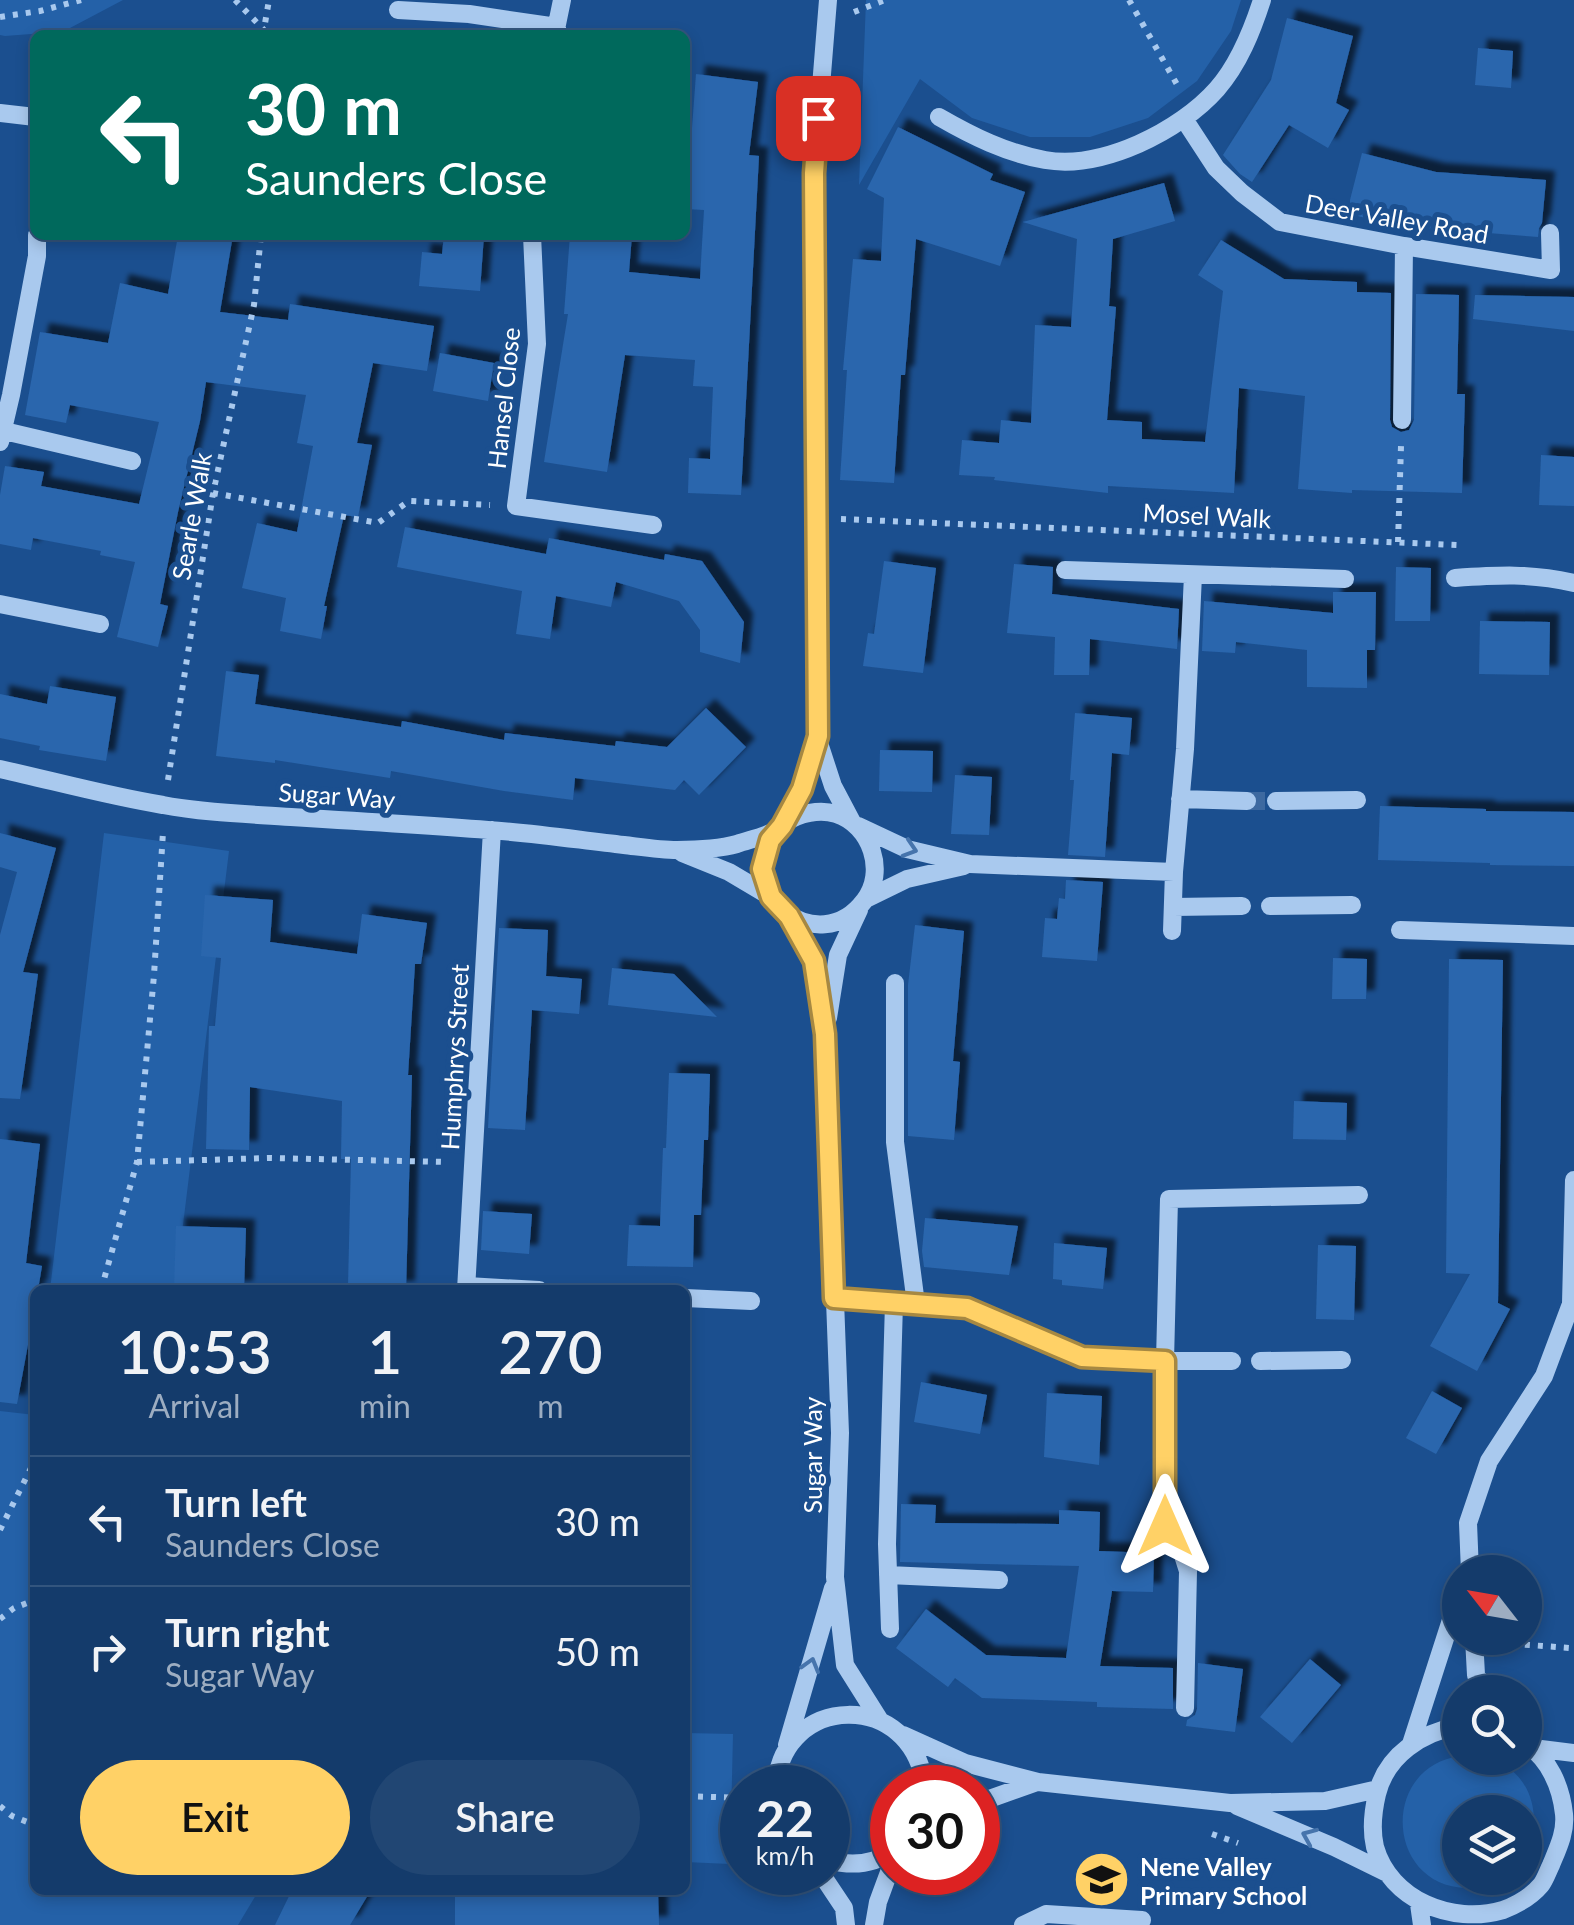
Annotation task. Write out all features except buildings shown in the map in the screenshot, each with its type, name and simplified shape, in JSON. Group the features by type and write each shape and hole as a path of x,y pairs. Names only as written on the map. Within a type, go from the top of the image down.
{"street":[{"path":"556,30 562,0"},
{"path":"828,0 814,173 818,736 833,786 872,850 875,869 864,902"},
{"path":"938,117 982,142 1045,160 1080,162 1125,150 1188,115 1218,88 1250,36 1262,0"},
{"path":"398,10 468,14 551,30"},
{"path":"0,113 30,116"},
{"name":"Deer Valley Road","path":"1188,115 1216,168 1280,222 1551,270 1550,233"},
{"path":"36,240 1,434 132,462"},
{"name":"Hansel Close","path":"516,506 538,344 532,240"},
{"path":"1402,420 1404,246"},
{"path":"516,506 653,525"},
{"path":"1065,570 1345,580"},
{"path":"1172,931 1193,575"},
{"path":"1455,578 1540,576 1574,584"},
{"path":"0,604 100,624"},
{"path":"818,736 802,789 770,840 762,869 771,897 789,916 824,924 842,920 864,902 907,879 970,864"},
{"name":"Sugar Way","path":"0,769 164,806 492,830 674,850 732,846 780,828"},
{"path":"1180,799 1247,801"},
{"path":"1276,801 1357,800"},
{"path":"780,828 802,814 820,812 836,814 907,850 970,864 1174,872"},
{"name":"Humphrys Street","path":"467,1285 492,830"},
{"name":"Sugar Way","path":"674,850 729,872 771,897"},
{"name":"Sugar Way","path":"825,1034 838,955 864,902"},
{"path":"1270,906 1352,905"},
{"path":"1173,906 1242,906"},
{"name":"Sugar Way","path":"789,916 814,961 825,1034 840,1433 836,1578 845,1665 879,1720"},
{"path":"1400,930 1574,936"},
{"path":"895,983 896,1142 916,1304"},
{"path":"1469,1555 1468,1523 1489,1461 1544,1376 1571,1304 1574,1180"},
{"path":"1185,1708 1188,1570 1182,1549 1165,1526 1168,1199 1359,1194"},
{"path":"690,1298 751,1301"},
{"path":"834,1298 967,1308 1082,1357 1232,1361"},
{"path":"890,1629 894,1302"},
{"path":"1260,1361 1342,1360"},
{"path":"888,1575 999,1580"},
{"name":"Sugar Way","path":"780,1765 836,1578"},
{"path":"1411,1744 1442,1648"},
{"path":"1475,1655 1477,1675"},
{"path":"785,1752 807,1729 834,1715 856,1714 879,1720 965,1763 1038,1782 1230,1803 1325,1801 1378,1789"},
{"path":"1442,1728 1411,1744 1390,1764 1378,1789 1372,1818 1375,1846 1387,1873 1419,1904 1442,1914 1490,1920 1541,1885 1565,1828 1562,1795 1542,1759"},
{"path":"903,1735 922,1765"},
{"path":"1542,1748 1574,1753"},
{"path":"1000,1795 1038,1782"},
{"path":"1230,1803 1387,1873"},
{"path":"1556,1854 1574,1842"},
{"path":"835,1895 844,1908 846,1925"},
{"path":"874,1925 881,1895"},
{"path":"1419,1904 1422,1925"},
{"path":"1022,1925 1046,1914 1142,1920"}],"path":[{"path":"0,16 81,0"},
{"path":"235,0 261,30"},
{"path":"264,30 269,0"},
{"path":"854,12 885,0"},
{"path":"1128,0 1188,115"},
{"name":"Searle Walk","path":"103,1285 137,1162 164,806 214,493 254,305 260,240"},
{"path":"1398,542 1402,420"},
{"path":"214,493 378,523 409,501 516,506"},
{"name":"Mosel Walk","path":"838,518 1474,546"},
{"path":"137,1162 270,1158 473,1162"},
{"path":"0,1530 30,1470"},
{"path":"0,1619 30,1602"},
{"path":"1475,1658 1516,1644 1570,1648 1574,1643"},
{"path":"690,1796 720,1797"},
{"path":"0,1806 30,1823"},
{"path":"1198,1830 1248,1846"}],"shaded area":[{"path":"0,0 123,0 70,28 0,35"},
{"path":"866,0 1241,0 1231,31 1197,81 1148,118 1090,137 1030,137 972,118 920,79 859,185"},
{"path":"104,833 229,851 176,1285 51,1285"},
{"path":"0,1411 30,1414 30,1895 256,1895 238,1925 0,1925"},
{"path":"690,1733 733,1734 732,1765 720,1765 720,1864 690,1862"},
{"path":"1442,1762 1442,1775 1516,1775 1529,1795 1442,1795 1442,1882 1420,1868 1408,1848 1403,1825 1405,1802 1416,1781"}],"tunnel":[{"path":"1247,801 1276,801"}],"place":[{"name":"Nene Valley Primary School","path":"1101,1880"}],"route":[{"path":"818,118 814,173 814,536 818,736 802,789 770,840 762,869 771,897 789,916 814,961 825,1034 834,1298 967,1308 1082,1357 1165,1361 1165,1526"}]}
